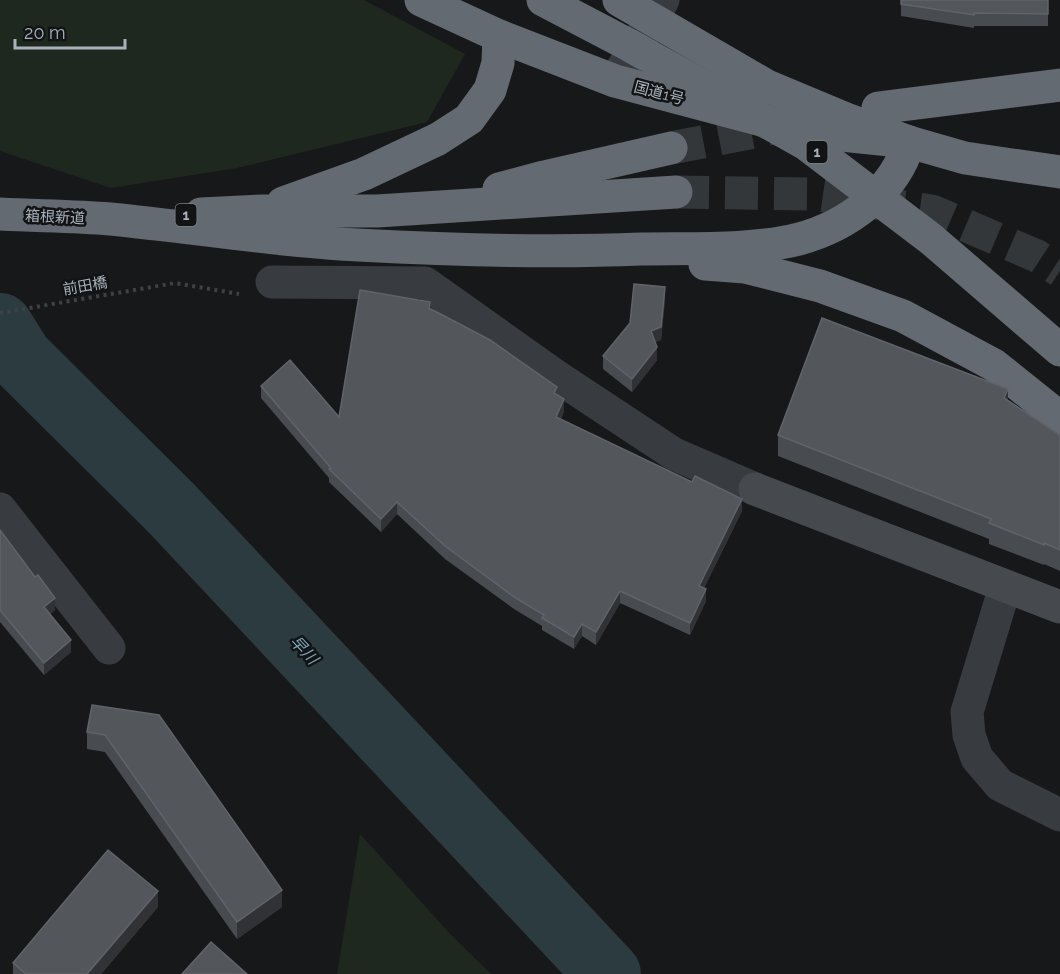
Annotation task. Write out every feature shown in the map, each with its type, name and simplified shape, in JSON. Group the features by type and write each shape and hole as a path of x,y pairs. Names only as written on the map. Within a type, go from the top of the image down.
{"highway":[{"name":"国道1号","path":"421,0 499,36 615,81 803,131 909,142"},
{"name":"1","path":"543,0 629,45 806,144 931,239 1060,350"},
{"name":"国道1号","path":"619,0 658,10 767,86 909,142 965,158 1060,172"},
{"name":"1","path":"262,211 364,174 438,139 469,119 490,90 498,63 499,36"},
{"path":"878,108 1060,85"},
{"name":"1","path":"584,252 750,245 800,238 850,217 872,199 896,174 905,157 909,142"},
{"name":"1","path":"437,206 544,177 671,148"},
{"name":"1","path":"109,219 262,211 377,211 676,192"},
{"name":"箱根新道","path":"0,214 109,219"},
{"name":"1","path":"109,219 214,232 357,245 584,252 745,267 820,286 903,316 994,365 1060,418"}],"street":[{"path":"615,81 658,10"},
{"path":"272,282 425,283 556,376 674,454 755,489 1060,607"},
{"path":"0,509 109,648"},
{"path":"1005,587 967,712 969,735 977,758 1000,785 1060,815"}],"path":[{"name":"前田橋","path":"0,313 175,283 246,295 272,282"}],"shaded area":[{"path":"0,0 364,0 465,54 427,122 237,168 111,188 0,151"},
{"path":"360,834 451,935 491,974 337,974"}],"building":[{"path":"901,0 1048,0 1048,14 974,13 974,15 901,4"},
{"path":"634,284 665,287 661,327 651,331 657,347 632,379 603,356 630,323"},
{"path":"360,290 430,302 429,308 490,340 557,387 554,393 564,399 556,417 692,482 695,476 742,499 699,586 706,589 690,623 620,591 596,632 582,624 574,637 542,618 544,615 514,597 445,546 397,502 381,519 329,469 331,468 261,386 290,360 339,417"},
{"path":"822,318 1008,389 1004,398 1060,435 1060,550 989,523 991,519 778,435"},
{"path":"0,530 35,577 38,575 55,598 44,607 71,640 44,663 0,610"},
{"path":"92,705 159,715 282,890 237,922 105,735 87,732"},
{"path":"108,850 158,891 87,974 26,974 13,963"},
{"path":"211,942 247,974 182,974"}],"waterway":[{"name":"早川","path":"0,326 20,358 172,509 608,974"}],"tunnel":[{"path":"671,148 790,125"},
{"path":"676,192 812,194 932,211 1037,256 1060,271"}]}
